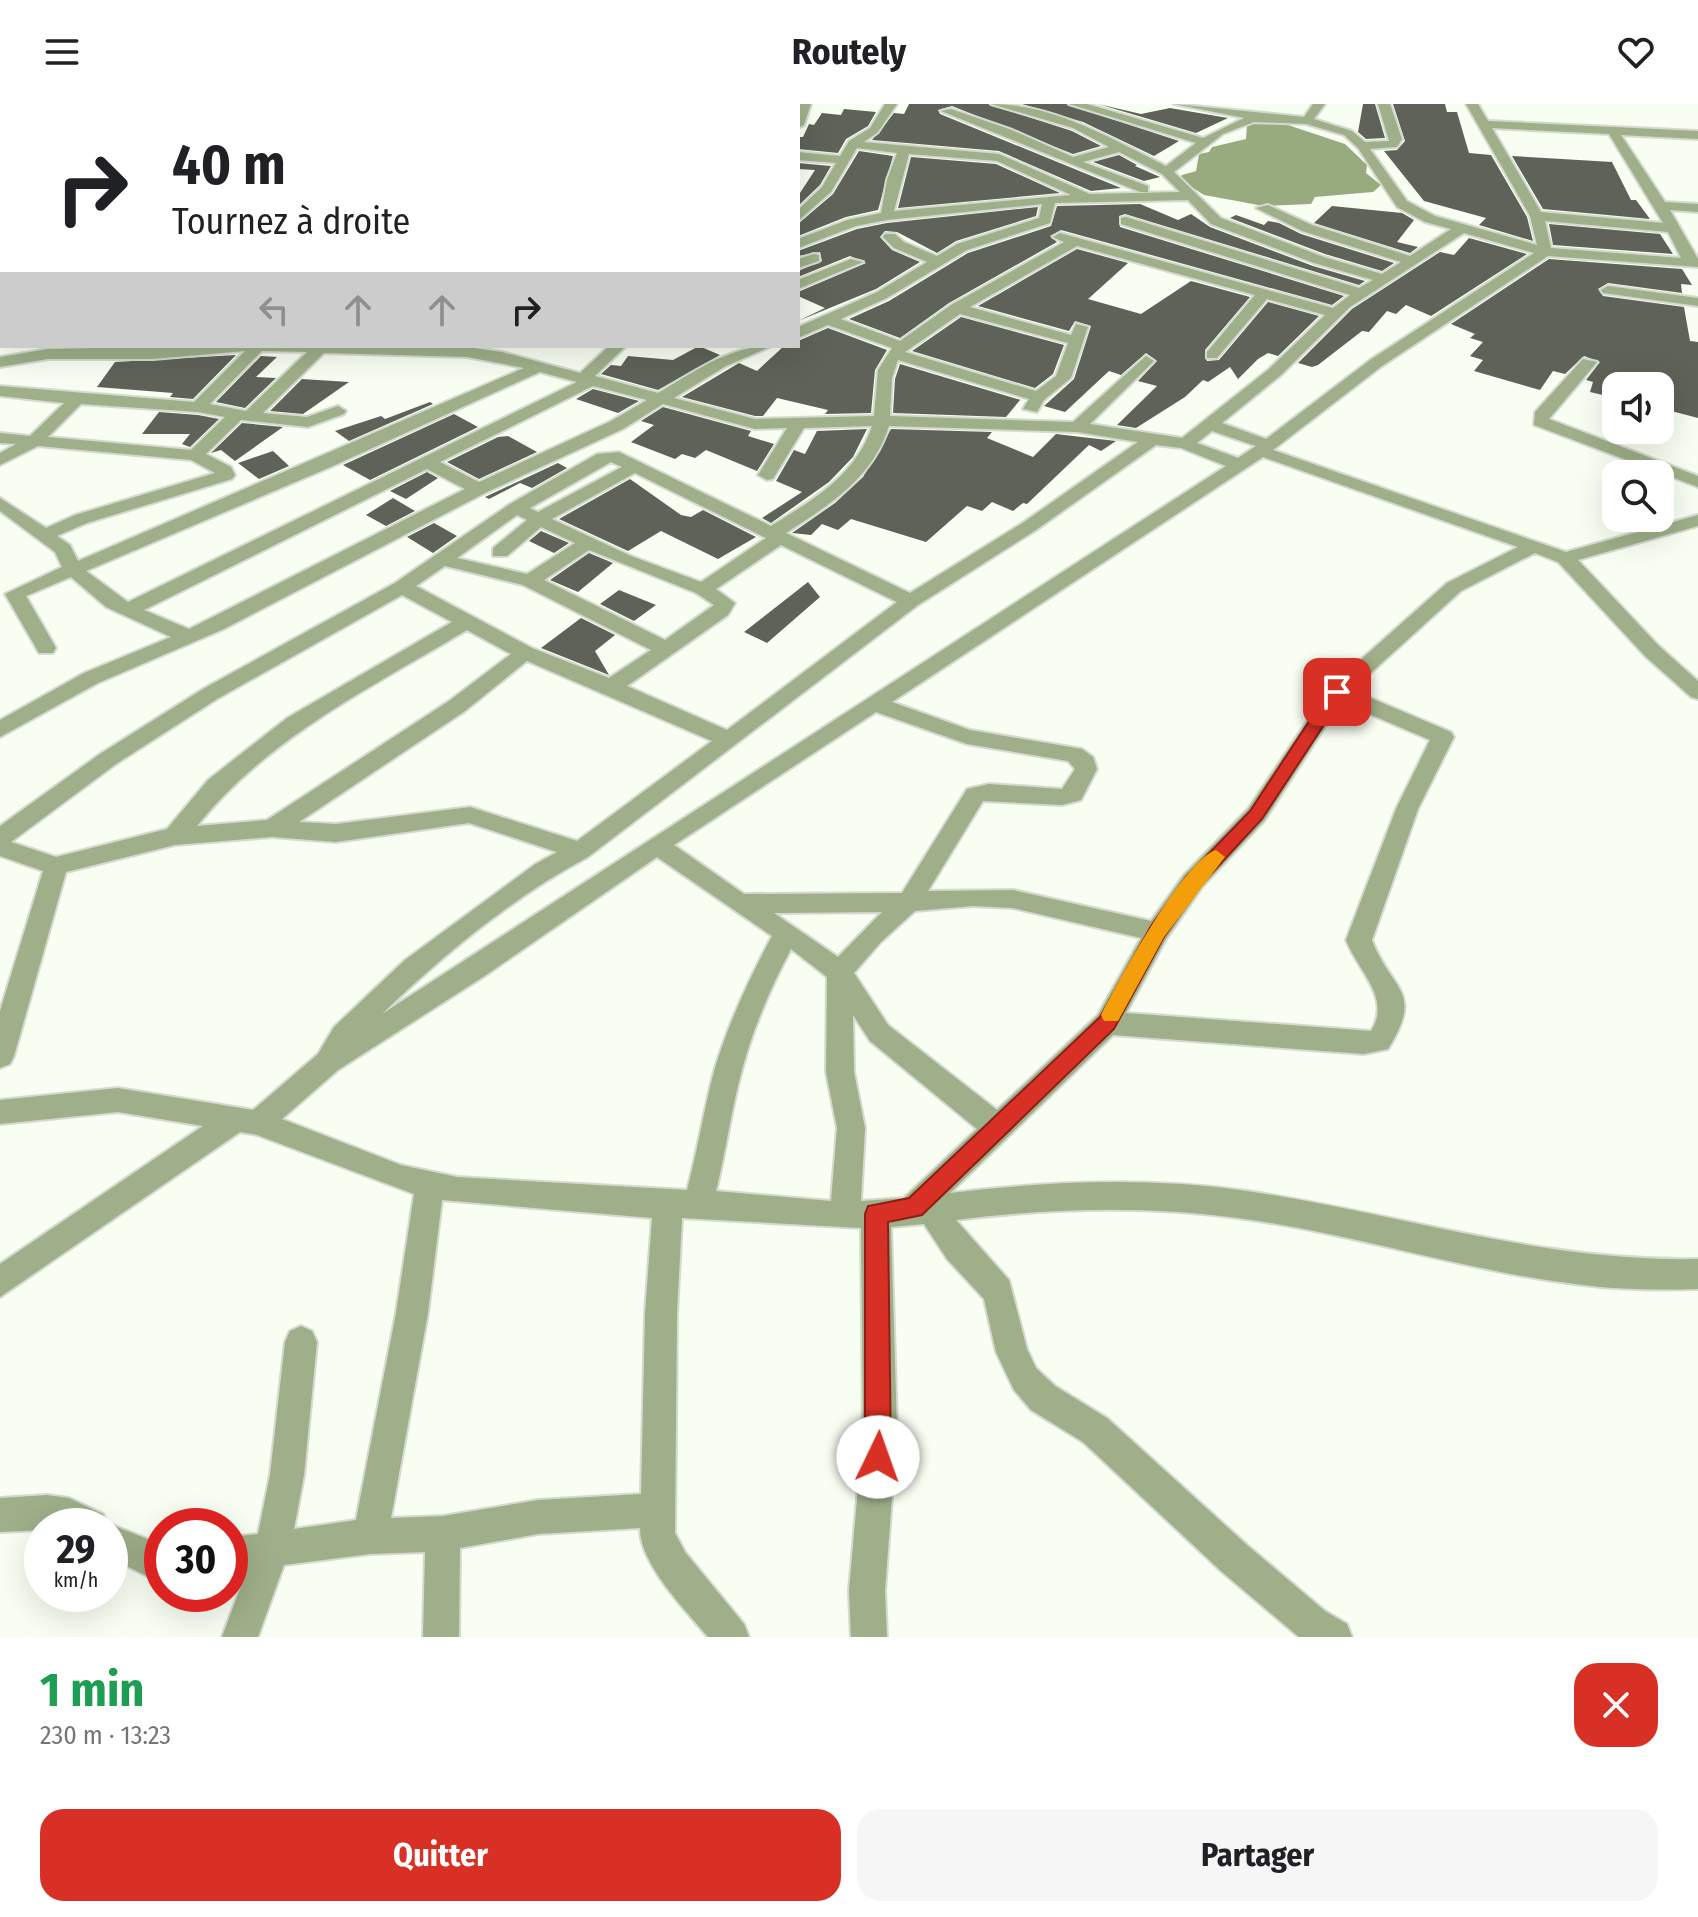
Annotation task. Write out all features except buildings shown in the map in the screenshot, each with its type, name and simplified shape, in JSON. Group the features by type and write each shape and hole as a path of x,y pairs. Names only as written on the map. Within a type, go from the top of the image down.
{"street":[{"path":"800,214 827,189 853,144 874,130 891,104"},
{"path":"997,104 1077,126 1166,171 1194,196 1204,213 1216,221 1319,260 1385,279"},
{"path":"1075,104 1204,142"},
{"path":"1180,104 1235,108 1256,116 1336,127 1362,146 1402,204 1430,219 1461,229 1545,252 1694,262"},
{"path":"1307,121 1319,104"},
{"path":"1362,146 1393,144 1396,139 1384,104"},
{"path":"1472,104 1537,216 1545,252"},
{"path":"940,125 950,108 1073,162 1162,195"},
{"path":"1166,171 1186,162 1204,142 1256,116"},
{"path":"1482,124 1698,135"},
{"path":"1612,130 1694,262"},
{"path":"853,144 999,158 1088,197"},
{"path":"1073,162 1090,154 1121,148"},
{"path":"887,216 893,180 904,150"},
{"path":"800,156 842,160"},
{"path":"800,226 852,223 887,216 1049,199 1194,196"},
{"path":"800,332 882,295 962,247 1045,220 1049,199"},
{"path":"1661,206 1698,208"},
{"path":"1263,208 1307,228 1412,261"},
{"path":"1537,216 1673,228"},
{"path":"1126,221 1363,294"},
{"path":"800,246 852,223"},
{"path":"1023,227 1335,313"},
{"path":"1185,444 1275,372 1335,313 1461,229"},
{"path":"890,237 899,245 936,261"},
{"path":"703,589 825,499 857,471 877,438 882,421 881,387 899,350 956,308 1032,269 1076,241"},
{"path":"800,248 836,270"},
{"path":"0,1282 248,1121 328,1062 477,968 657,845 878,705 1265,448 1376,363 1545,252"},
{"path":"800,263 814,258"},
{"path":"800,284 856,262"},
{"path":"1608,290 1698,302"},
{"path":"1212,355 1235,332 1264,293"},
{"path":"956,308 1079,333 1063,378 1038,397 1021,425"},
{"path":"829,320 899,350 1038,397"},
{"path":"109,355 121,348"},
{"path":"0,362 54,350 109,355 209,348"},
{"path":"198,407 263,348"},
{"path":"282,348 408,348 467,352 588,379 755,424 882,421 1077,427 1185,444 1239,465"},
{"path":"130,609 588,379 616,348"},
{"path":"0,730 91,678 189,637 479,489 665,399 720,363 759,348"},
{"path":"195,455 318,350"},
{"path":"1077,427 1146,361"},
{"path":"1589,362 1541,415 1540,421 1698,482"},
{"path":"46,648 15,594 327,462 538,367"},
{"path":"0,391 198,407 308,422 338,411"},
{"path":"0,460 33,442 77,399"},
{"path":"767,475 798,424"},
{"path":"1209,424 1265,448 1565,558 1652,651 1698,692"},
{"path":"0,438 195,455 227,474 81,519 44,535"},
{"path":"328,1062 343,1035 414,967 542,871 580,851 911,601 1037,521 1153,439"},
{"path":"0,838 108,759 210,694 402,587 516,508 603,458 613,456 911,601"},
{"path":"426,462 479,489"},
{"path":"500,552 540,518 634,467"},
{"path":"0,503 63,549 72,569 113,603 189,637"},
{"path":"516,508 591,541 624,560 703,589 725,603 726,607 611,687"},
{"path":"1565,558 1698,520"},
{"path":"530,581 591,541"},
{"path":"922,1208 1107,1023 1157,932 1193,881 1256,815 1337,692 1454,587 1534,546"},
{"path":"443,560 530,581 664,648"},
{"path":"402,587 525,653 611,687 727,739"},
{"path":"175,836 216,786 295,723 466,622"},
{"path":"272,828 457,706 525,653"},
{"path":"1107,1023 1364,1043 1379,1041 1386,1031 1396,1009 1394,999 1371,969 1359,940 1407,809 1443,737 1337,692"},
{"path":"869,1637 867,1591 880,1430 861,1214 851,1128 840,1072 840,972 872,935 909,902 975,795 989,792 1053,798 1073,794 1086,769 1085,762 1074,754 967,737 878,705"},
{"path":"0,847 56,866 175,836 272,828 336,833 470,815 580,851"},
{"path":"657,845 840,972 879,1033 999,1129"},
{"path":"0,1056 42,924 56,866"},
{"path":"739,904 909,902 973,897 1013,899 1157,932"},
{"path":"731,1637 672,1565 657,1536 655,1510 661,1314 683,1204 758,986 787,933"},
{"path":"0,1112 118,1100 248,1121 401,1178 514,1195 861,1214 1044,1197 1150,1197 1245,1205 1557,1266 1658,1277 1698,1274"},
{"path":"370,1536 412,1313 430,1184"},
{"path":"922,1208 998,1291 1012,1352 1025,1379 1043,1398 1095,1430 1222,1547 1312,1624 1334,1637"},
{"path":"240,1637 272,1550 287,1475 301,1342"},
{"path":"248,1553 370,1536 443,1534 538,1517 655,1510"},
{"path":"0,1515 24,1513"},
{"path":"441,1637 443,1534"}],"shaded area":[{"path":"1276,121 1345,144 1367,165 1366,173 1381,185 1373,192 1315,197 1311,204 1263,206 1204,195 1179,179 1196,171 1199,154 1209,152 1212,147 1246,139 1247,124"}],"slow traffic":[{"path":"1111,1015 1157,932 1193,881 1216,857"}],"route":[{"path":"878,1457 876,1214 914,1208 1107,1023 1157,932 1193,881 1256,815 1337,692"}]}
